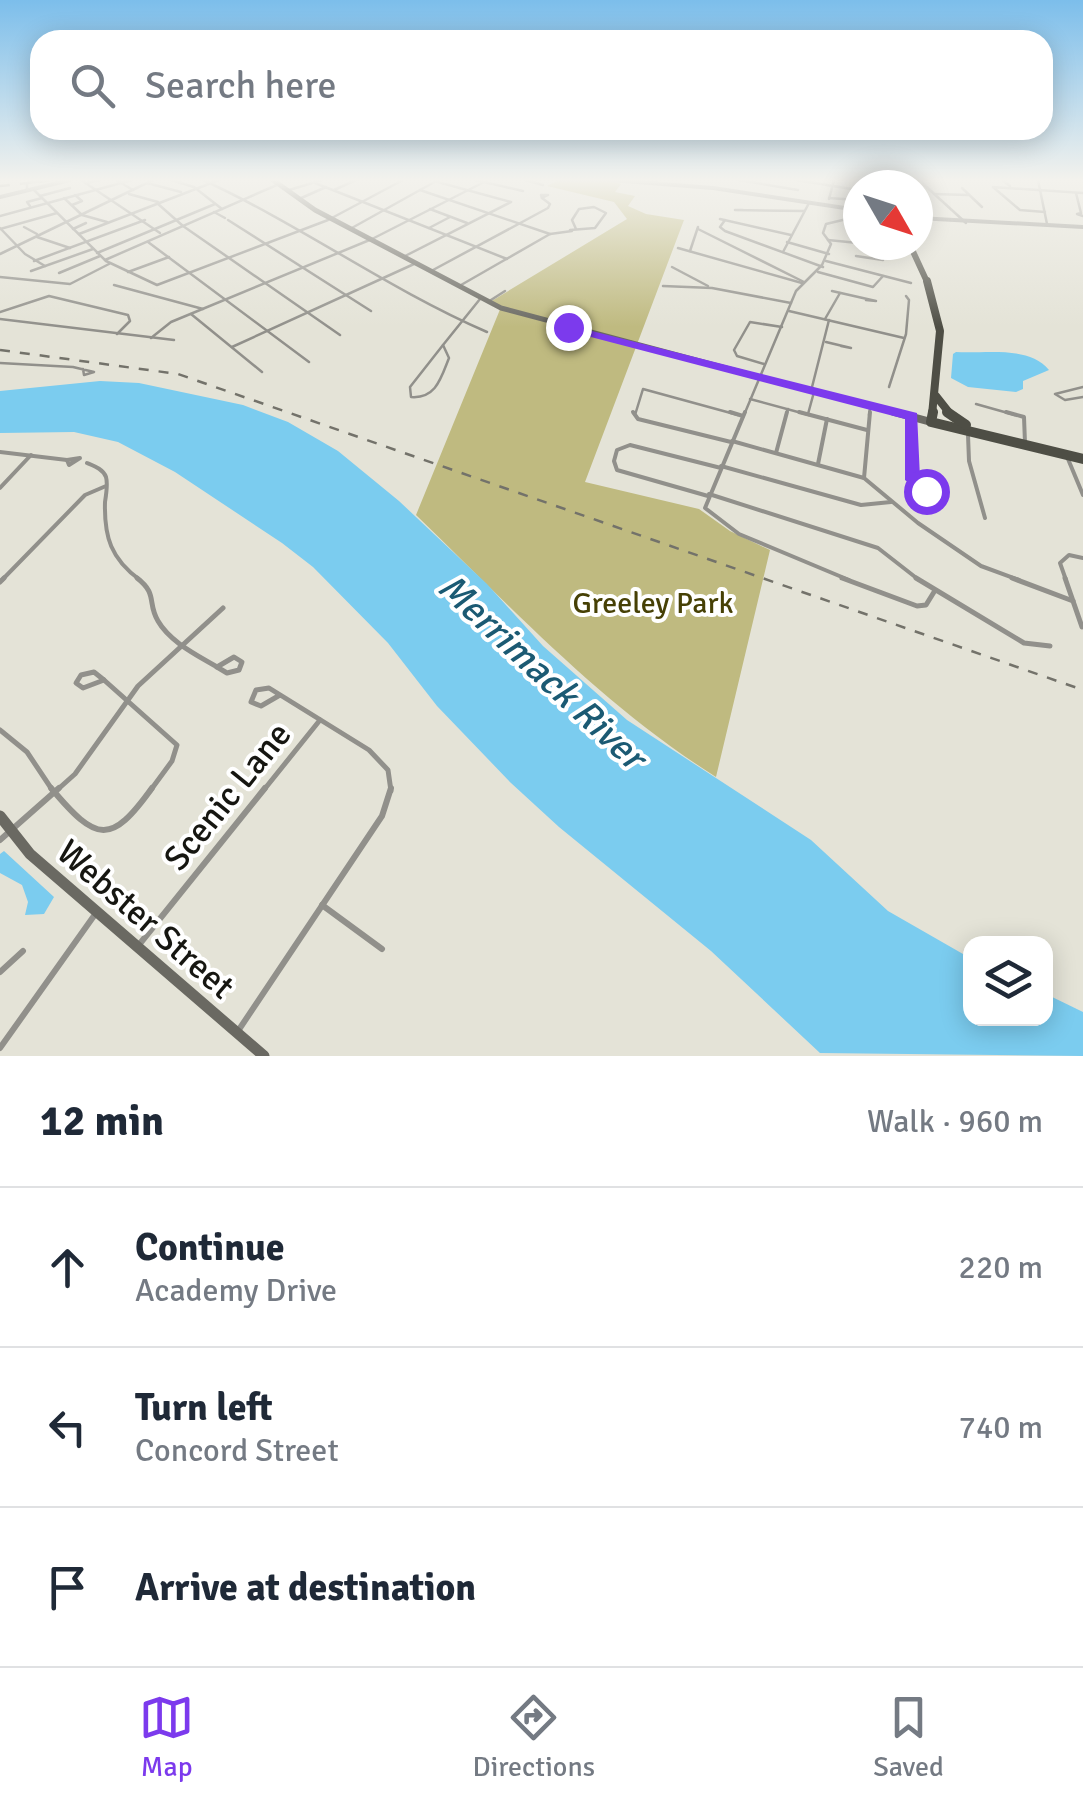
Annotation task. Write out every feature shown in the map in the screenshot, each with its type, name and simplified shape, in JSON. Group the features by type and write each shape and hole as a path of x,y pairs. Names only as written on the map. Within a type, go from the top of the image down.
{"main road":[{"path":"350,229 483,301 759,378 1083,459"},
{"path":"918,260 933,288 942,319 931,422"},
{"path":"936,394 950,415 990,436"},
{"name":"Webster Street","path":"0,816 5,835 264,1056"}],"street":[{"path":"0,229 45,266"},
{"path":"28,229 70,248"},
{"path":"0,254 53,229"},
{"path":"73,229 109,264 157,284 302,229"},
{"path":"78,234 90,229"},
{"path":"34,260 121,229"},
{"path":"60,272 155,229"},
{"path":"156,229 160,233"},
{"path":"104,260 176,229"},
{"path":"188,229 340,334"},
{"path":"242,229 371,311"},
{"path":"295,229 381,279 486,332"},
{"path":"151,338 168,324 390,229"},
{"path":"432,229 507,259"},
{"path":"402,258 459,229"},
{"path":"429,272 511,229"},
{"path":"536,229 550,234"},
{"path":"457,287 550,234 581,229"},
{"path":"690,251 698,229"},
{"path":"700,229 803,282"},
{"path":"722,229 823,267"},
{"path":"762,229 791,236"},
{"path":"782,253 795,229"},
{"path":"824,229 832,246 826,261 803,282 792,303 705,508 712,519 776,550 917,606 926,604 934,592"},
{"path":"828,240 843,242"},
{"path":"148,242 309,362"},
{"path":"788,242 829,254"},
{"path":"678,248 803,282"},
{"path":"30,271 97,253"},
{"path":"128,272 168,257"},
{"path":"854,268 857,260"},
{"path":"826,261 911,283"},
{"path":"0,277 70,284 109,264"},
{"path":"232,347 414,264"},
{"path":"672,267 712,288"},
{"path":"818,272 876,287 883,276"},
{"path":"114,285 202,309"},
{"path":"663,286 712,288 792,303"},
{"path":"444,345 450,358 434,394 423,399 412,397 410,387 461,322 483,301 504,291"},
{"path":"832,291 866,300"},
{"path":"808,414 827,320 840,293"},
{"path":"0,312 52,296 128,315 130,321 117,334"},
{"path":"890,386 904,338 909,302 906,296"},
{"path":"789,311 904,338"},
{"path":"191,314 262,372"},
{"path":"0,320 174,340"},
{"path":"766,364 737,356 734,351 750,322 782,327"},
{"path":"824,342 841,346"},
{"path":"0,362 83,369"},
{"path":"1083,387 1055,394 1065,400 1083,397"},
{"path":"743,416 643,389 632,412 638,419 864,478 992,572 1073,601"},
{"path":"750,399 867,430"},
{"path":"976,404 1024,418 1025,444"},
{"path":"864,478 870,406"},
{"path":"776,453 788,409"},
{"path":"912,416 912,480"},
{"path":"818,464 827,419"},
{"path":"968,430 969,461 986,518"},
{"path":"892,502 861,505 630,445 618,450 614,464 621,472 878,548 934,592 1024,643 1050,646"},
{"path":"0,452 67,460"},
{"path":"0,488 31,455"},
{"path":"1066,455 1083,494"},
{"path":"87,462 103,471 106,486 102,510 110,550 120,565 149,589 156,619 184,644 218,667 233,673 242,662 234,657 218,667"},
{"path":"0,582 85,495 106,486"},
{"path":"1082,628 1060,563 1069,555 1083,558"},
{"path":"5,835 84,763 128,699 223,608"},
{"path":"0,730 27,752 54,792 97,831 110,832 126,824 177,748 175,740 104,680 88,671 76,683 84,688 104,680"},
{"path":"236,1032 386,808 392,782 377,756 280,695 263,687 253,692 251,702 261,706 280,695"},
{"name":"Scenic Lane","path":"136,950 320,720"},
{"path":"322,905 382,949"},
{"path":"0,1048 96,912"},
{"path":"0,972 23,952"}],"green space":[{"name":"Greeley Park","path":"610,229 680,229 585,482 699,509 730,531 770,550 716,777 596,687 416,515 501,307 490,302"}],"water":[{"path":"956,352 1018,354 1049,370 1023,381 1023,389 1016,392 968,387 951,378"},
{"name":"Merrimack River","path":"100,381 139,383 243,405 288,422 338,451 399,501 487,584 543,646 627,720 811,840 888,911 963,954 963,1026 1053,1026 1053,997 1083,1012 1083,1056 820,1053 711,951 511,783 437,706 388,643 313,567 175,472 118,442 74,432 0,433 0,391"},
{"path":"4,851 54,897 44,914 25,915 28,902 22,885 0,873 0,854"}],"railway":[{"path":"0,350 178,374 1083,690"}],"route":[{"path":"568,327 912,416 912,480 926,491"}]}
